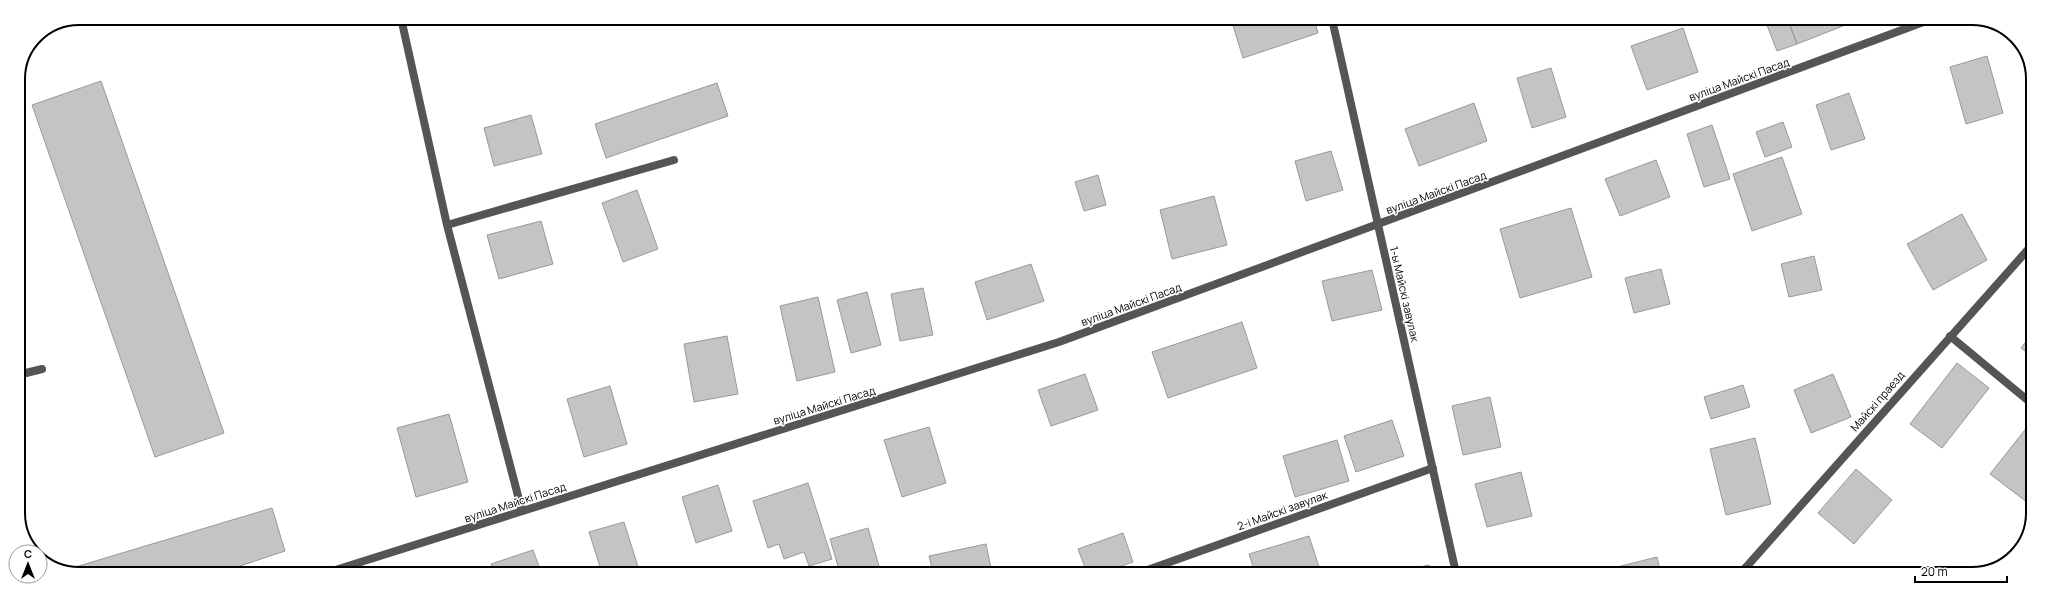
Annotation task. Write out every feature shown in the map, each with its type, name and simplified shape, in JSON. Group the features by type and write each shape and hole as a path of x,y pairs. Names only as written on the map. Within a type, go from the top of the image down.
{"street":[{"path":"403,25 446,225 522,511"},
{"name":"1-ы Майскі завулак","path":"1333,25 1455,567"},
{"name":"вуліца Майскі Пасад","path":"345,567 1059,342 1379,225 1916,25"},
{"path":"446,225 674,160"},
{"name":"Майскі праезд","path":"1746,567 2026,252"},
{"path":"1950,336 2026,398"},
{"path":"25,373 42,369"},
{"name":"2-і Майскі завулак","path":"1156,567 1433,468"}],"building":[{"path":"1233,25 1316,25 1318,33 1243,58"},
{"path":"1767,25 1790,25 1797,44 1777,51"},
{"path":"1790,25 1845,25 1797,44"},
{"path":"1683,28 1698,72 1647,90 1631,46"},
{"path":"1987,56 2003,113 1966,124 1950,67"},
{"path":"1551,68 1566,117 1532,128 1517,78"},
{"path":"101,81 224,433 155,457 32,105"},
{"path":"717,83 728,116 606,158 595,124"},
{"path":"1849,93 1865,139 1831,150 1816,105"},
{"path":"1474,103 1487,141 1419,166 1405,129"},
{"path":"531,115 542,154 494,166 484,128"},
{"path":"1783,122 1792,147 1765,157 1756,132"},
{"path":"1712,125 1730,179 1704,187 1687,134"},
{"path":"1331,151 1343,190 1306,201 1295,161"},
{"path":"1782,157 1802,214 1752,231 1733,174"},
{"path":"1656,160 1670,197 1620,216 1605,179"},
{"path":"1098,175 1106,205 1084,211 1075,182"},
{"path":"637,190 658,249 623,262 602,203"},
{"path":"1214,196 1227,245 1172,259 1160,210"},
{"path":"1571,208 1592,277 1520,298 1500,229"},
{"path":"1962,214 1987,260 1933,290 1907,244"},
{"path":"541,221 553,264 499,279 487,235"},
{"path":"1814,256 1822,290 1789,297 1781,264"},
{"path":"1031,264 1044,301 987,320 975,282"},
{"path":"1661,269 1670,304 1634,313 1625,278"},
{"path":"1372,270 1382,310 1332,321 1322,281"},
{"path":"923,288 933,335 900,341 891,294"},
{"path":"867,292 881,345 851,353 837,300"},
{"path":"818,297 835,372 797,381 780,306"},
{"path":"1242,322 1257,368 1168,398 1152,352"},
{"path":"727,336 738,394 694,402 684,344"},
{"path":"2026,342 2026,352 2021,348"},
{"path":"1957,363 1989,388 1942,448 1910,424"},
{"path":"1085,374 1098,410 1051,426 1038,390"},
{"path":"1833,374 1851,417 1811,433 1794,390"},
{"path":"1743,385 1750,407 1711,419 1704,397"},
{"path":"610,386 627,444 584,457 567,399"},
{"path":"1490,397 1501,447 1463,455 1452,406"},
{"path":"449,414 468,482 416,497 397,428"},
{"path":"1392,420 1404,456 1356,472 1344,436"},
{"path":"929,427 946,483 902,497 884,440"},
{"path":"2026,429 2026,501 1990,474"},
{"path":"1755,438 1771,504 1726,515 1710,449"},
{"path":"1337,440 1349,481 1295,497 1283,456"},
{"path":"1856,469 1892,500 1854,544 1818,513"},
{"path":"1521,472 1532,516 1487,527 1475,484"},
{"path":"808,483 832,559 809,566 804,552 784,559 779,544 768,548 753,501"},
{"path":"718,485 732,531 696,543 682,497"},
{"path":"272,508 285,551 237,567 75,567"},
{"path":"624,522 638,567 600,567 589,532"},
{"path":"868,528 879,567 838,567 830,539"},
{"path":"1123,533 1133,562 1118,567 1085,567 1078,549"},
{"path":"1309,536 1319,567 1253,567 1249,554"},
{"path":"986,544 991,567 932,567 929,556"},
{"path":"533,550 539,567 492,567 491,564"},
{"path":"1657,557 1659,567 1617,567"}]}
